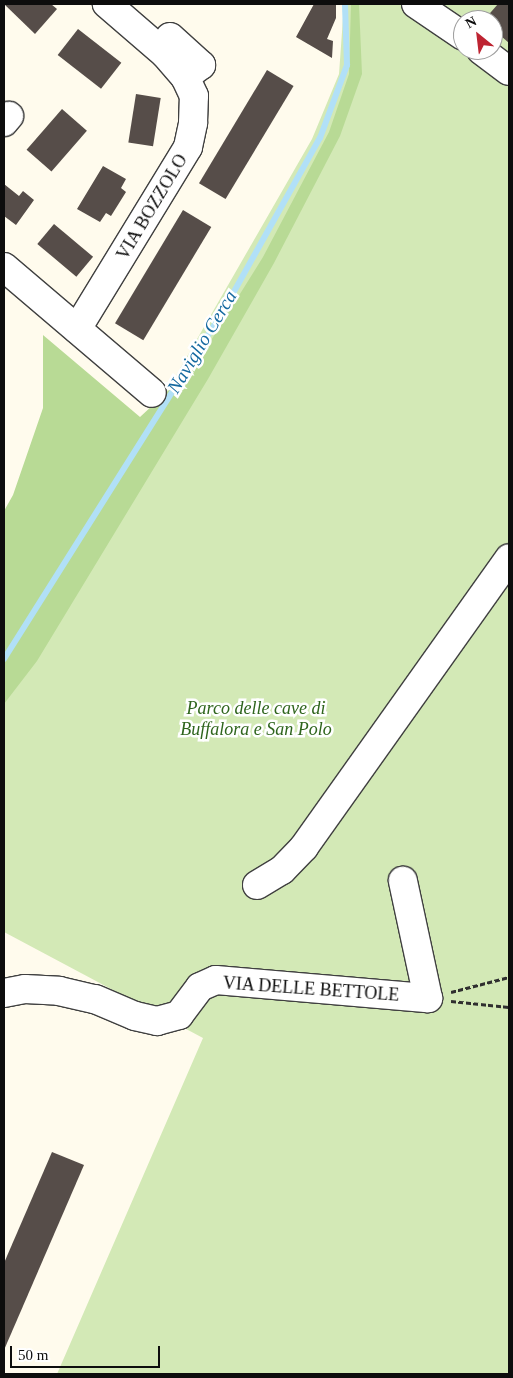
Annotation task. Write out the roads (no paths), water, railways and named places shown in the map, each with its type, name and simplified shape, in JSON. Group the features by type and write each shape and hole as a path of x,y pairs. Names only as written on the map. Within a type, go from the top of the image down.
{"street":[{"name":"VIA BOZZOLO","path":"77,329 188,147 194,96 185,78 165,54 107,4"},
{"path":"416,4 453,29"},
{"path":"170,37 201,65 185,78"},
{"path":"494,60 509,71"},
{"path":"4,267 152,393"},
{"path":"257,885 282,870 304,847 509,559"},
{"name":"VIA DELLE BETTOLE","path":"4,993 25,989 58,991 95,999 157,1021 178,1015 200,988 216,980 428,998 403,881"}],"waterway":[{"name":"Naviglio Cerca","path":"4,659 222,313 320,138 347,65 345,4"}],"park label":[{"name":"Parco delle cave di Buffalora e San Polo","path":"256,720"}]}
